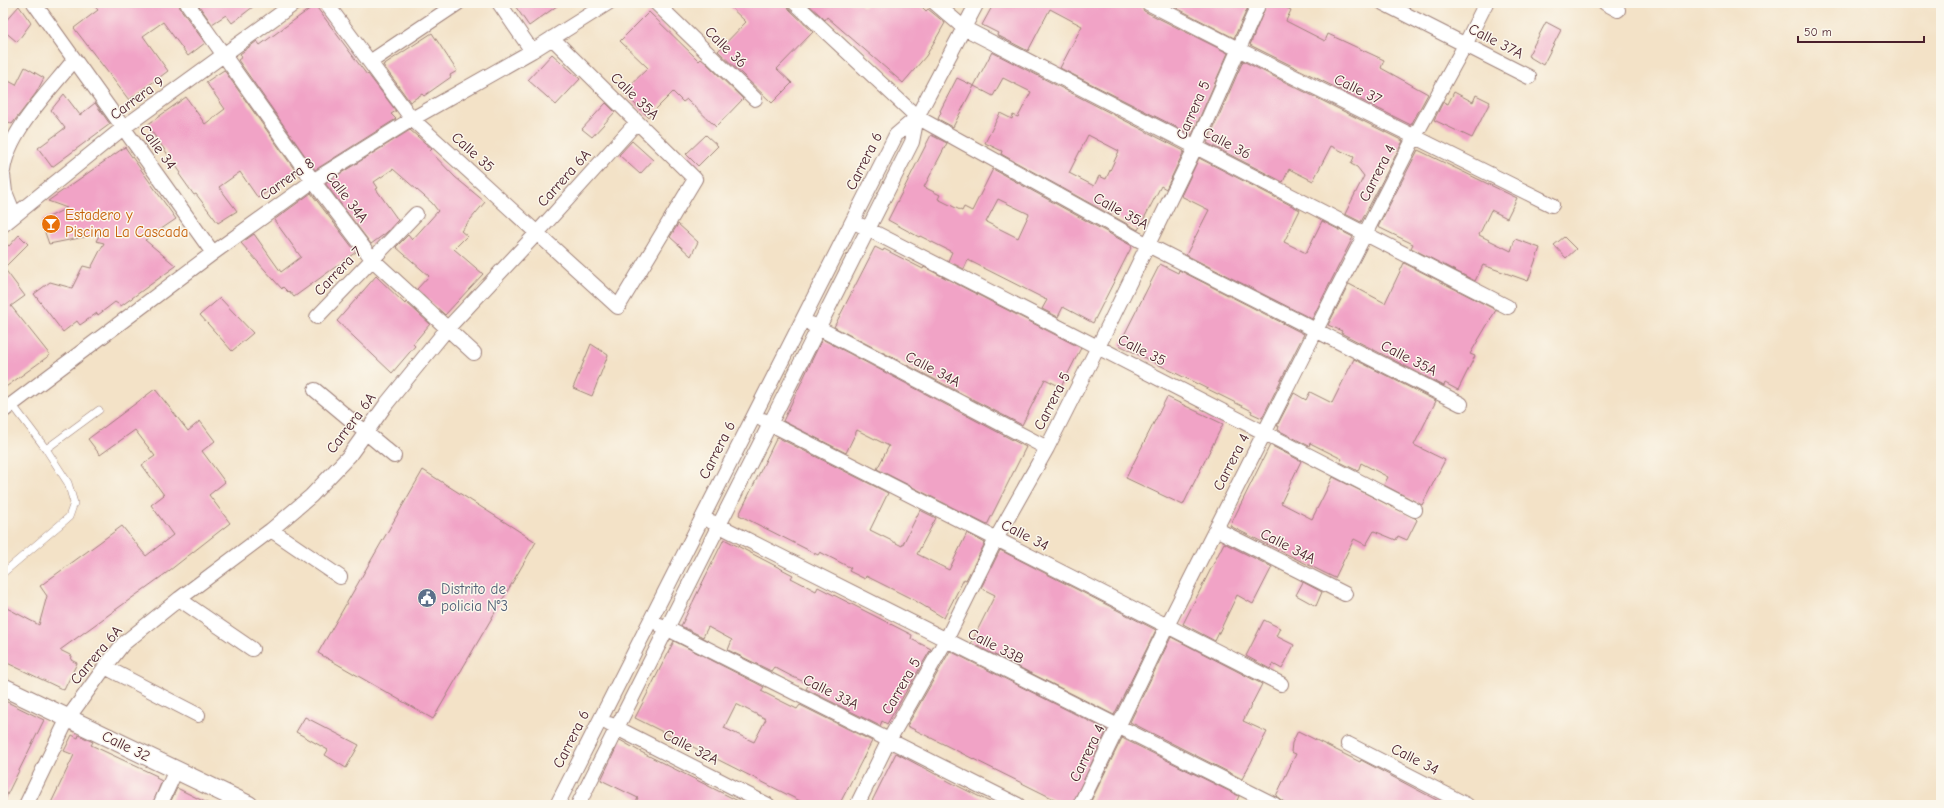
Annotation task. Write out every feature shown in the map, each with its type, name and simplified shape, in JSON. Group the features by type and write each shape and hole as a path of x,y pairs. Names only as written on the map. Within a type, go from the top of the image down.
{"street":[{"name":"Calle 34","path":"34,3 213,253"},
{"name":"Calle 34A","path":"187,3 313,181 373,260 474,354"},
{"name":"Carrera 9","path":"3,225 14,214 123,128 295,3"},
{"name":"Calle 35","path":"326,3 412,119 618,306"},
{"path":"370,62 458,3"},
{"path":"499,3 532,51"},
{"name":"Carrera 8","path":"8,407 213,253 313,181 412,119 532,51 608,3"},
{"name":"Calle 36","path":"656,3 755,99"},
{"name":"Calle 35A","path":"796,3 917,118 1148,245 1461,404"},
{"name":"Calle 36","path":"935,3 964,28 1508,307"},
{"name":"Carrera 6","path":"578,805 912,142 917,118 977,3"},
{"name":"Calle 37","path":"1148,3 1552,205"},
{"name":"Carrera 5","path":"857,805 890,740 946,640 996,539 1047,448 1098,347 1196,146 1259,3"},
{"name":"Calle 37A","path":"1383,3 1529,77"},
{"name":"Carrera 4","path":"1080,805 1167,626 1316,330 1415,136 1465,45 1486,3"},
{"path":"1605,3 1618,10"},
{"name":"Calle 35A","path":"552,38 695,179 618,306"},
{"path":"3,171 4,160 14,135 74,60"},
{"name":"Carrera 6","path":"557,805 896,135 917,118"},
{"name":"Carrera 6A","path":"68,718 123,644 179,599 271,530 316,491 349,456 387,403 447,329 537,233 637,122"},
{"path":"3,175 5,192 14,214"},
{"name":"Carrera 7","path":"317,317 416,214"},
{"name":"Calle 35","path":"852,221 1415,510"},
{"name":"Calle 34A","path":"802,320 1047,448"},
{"path":"315,390 394,456"},
{"name":"Calle 34","path":"754,416 1282,684"},
{"name":"Calle 33B","path":"702,517 1275,805"},
{"name":"Calle 34A","path":"1216,529 1345,594"},
{"path":"271,530 340,577"},
{"path":"179,599 252,649"},
{"name":"Calle 33A","path":"650,620 1018,805"},
{"path":"105,667 198,715"},
{"name":"Calle 32","path":"3,686 249,805"},
{"path":"26,805 68,718"},
{"name":"Calle 32A","path":"600,719 768,805"},
{"name":"Calle 34","path":"1348,744 1467,805"},
{"path":"160,805 176,770"}],"lane":[{"path":"3,573 69,517 74,503 68,483 46,449 8,407"},
{"path":"46,449 99,410"}],"building":[{"path":"92,3 179,3 180,8 205,43 188,56 163,22 143,36 168,71 129,100 74,28 98,10"},
{"path":"197,3 258,3 232,23 226,15 212,24"},
{"path":"513,3 561,3 529,26"},
{"path":"726,3 787,3 789,9 813,32 777,69 792,83 772,103 718,51 746,22"},
{"path":"807,3 859,3 864,7 867,3 918,3 926,11 928,9 945,23 926,56 903,83 827,17 825,20"},
{"path":"994,3 1140,3 1144,11 1228,53 1192,135 1060,68 1082,26 1050,9 1028,51 997,35 998,33 982,25"},
{"path":"1167,3 1250,3 1234,38"},
{"path":"1267,3 1277,3 1291,10 1286,21 1325,41 1328,34 1384,60 1381,68 1428,94 1411,125 1250,45"},
{"path":"315,5 396,111 391,114 396,119 315,170 238,60 242,57 240,54 257,41 260,45"},
{"path":"19,6 31,23 17,42 3,30 3,24"},
{"path":"649,12 699,61 701,59 706,63 743,99 716,127 687,99 683,102 673,92 648,117 623,92 648,68 620,41"},
{"path":"1546,22 1561,30 1543,65 1528,56"},
{"path":"432,33 457,71 424,96 422,94 410,102 383,65"},
{"path":"992,52 1184,151 1166,189 1161,186 1138,230 1001,154 1002,151 985,143 1000,113 1012,119 1013,115 1018,117 1031,92 1003,78 993,96 974,86","holes":["1088,135 1119,151 1106,179 1099,176 1094,186 1069,173"]},
{"path":"552,54 580,79 556,105 528,80"},
{"path":"1243,61 1403,141 1361,222 1345,214 1364,176 1357,167 1351,164 1354,157 1331,146 1313,181 1289,169 1283,182 1207,143"},
{"path":"25,67 44,78 36,93 12,124 3,119 3,78 16,85"},
{"path":"224,70 297,173 258,198 240,172 219,187 237,211 218,223 196,194 194,195 179,174 181,173 147,125 186,97 205,124 225,109 206,82"},
{"path":"957,78 974,86 953,127 938,119 941,112 940,111"},
{"path":"1454,92 1473,102 1476,95 1490,102 1472,138 1434,120 1443,102 1448,104"},
{"path":"64,94 80,115 95,103 110,124 52,167 38,148 65,128 51,110"},
{"path":"606,103 615,112 592,137 582,129"},
{"path":"410,130 432,149 430,151 455,177 485,202 461,231 467,236 454,249 483,274 445,315 417,289 429,276 396,247 408,235 412,240 438,211 432,203 393,169 374,182 378,188 376,189 398,220 386,233 371,244 325,183"},
{"path":"706,135 718,146 698,166 686,154"},
{"path":"931,135 947,143 924,187 940,195 938,199 962,211 964,207 972,211 993,169 1132,246 1093,323 1063,307 1058,317 1042,309 1047,300 968,260 964,269 948,261 952,252 920,236 919,237 888,220","holes":["998,199 1029,214 1018,238 986,222"]},
{"path":"632,141 653,160 640,174 619,155"},
{"path":"125,147 176,219 145,240 176,266 121,306 115,302 98,315 97,313 80,325 77,321 63,332 34,294 50,282 72,288 83,266 91,268 104,243 96,241 100,234 49,244 41,221 67,208 48,201"},
{"path":"1418,150 1517,198 1507,218 1491,210 1479,235 1511,251 1515,239 1540,248 1528,281 1483,265 1475,281 1411,248 1413,244 1378,227"},
{"path":"1199,158 1300,210 1284,242 1306,253 1322,221 1353,237 1312,319 1186,255 1209,210 1181,196"},
{"path":"311,193 356,252 294,297 283,287 282,289 241,243 254,234 281,272 301,257 274,220"},
{"path":"678,224 698,242 691,256 670,237"},
{"path":"19,235 28,244 4,268 25,296 11,306 50,355 3,389 3,242 9,246"},
{"path":"1564,237 1576,249 1566,258 1554,245"},
{"path":"875,247 883,251 884,249 923,269 924,267 1081,348 1061,387 1045,379 1022,425 834,327"},
{"path":"1404,263 1496,310 1470,354 1475,356 1458,390 1445,383 1444,386 1341,333 1342,331 1328,325 1349,284 1385,303"},
{"path":"1160,264 1178,273 1179,270 1304,334 1262,418 1251,413 1252,411 1119,345"},
{"path":"376,276 405,304 406,302 430,324 413,344 415,346 392,373 337,321"},
{"path":"220,298 253,333 232,351 200,315"},
{"path":"822,339 1026,447 987,525 877,469 889,446 857,430 846,453 783,421"},
{"path":"591,344 608,355 592,396 573,388"},
{"path":"1354,359 1436,401 1414,445 1445,460 1422,505 1384,485 1388,477 1361,463 1358,471 1340,462 1342,459 1310,443 1309,446 1278,430 1279,426 1277,426 1294,393 1306,400 1310,392 1332,403"},
{"path":"155,389 188,431 200,421 215,441 202,451 225,482 209,495 230,523 165,574 60,650 72,656 71,660 77,663 64,690 3,661 3,606 39,625 47,596 40,586 122,526 146,556 173,535 151,505 164,495 142,465 155,456 135,430 100,455 88,439"},
{"path":"1167,397 1223,424 1183,505 1126,478"},
{"path":"777,437 888,493 870,530 902,546 920,510 936,518 917,554 949,570 967,533 985,543 944,618 914,600 866,576 865,579 849,571 851,568 820,552 818,555 739,515"},
{"path":"1270,445 1301,461 1281,503 1312,519 1333,477 1415,518 1417,520 1407,540 1398,536 1396,540 1374,531 1366,545 1354,539 1335,578 1230,526"},
{"name":"Distrito de policia N°3","path":"423,470 536,542 433,719 318,653"},
{"path":"724,539 793,575 791,578 816,591 818,587 912,635 911,639 931,649 887,724 882,721 880,726 806,689 809,684 774,667 771,671 728,650 732,640 708,627 703,637 681,626"},
{"path":"1224,543 1272,567 1253,604 1237,595 1215,641 1183,624"},
{"path":"1000,550 1156,630 1114,715 971,643 995,595 981,588"},
{"path":"1303,582 1322,592 1316,606 1296,595"},
{"path":"1264,620 1280,628 1276,636 1294,645 1282,669 1273,664 1270,669 1246,656"},
{"path":"1171,637 1262,684 1243,721 1267,732 1242,779 1130,722"},
{"path":"674,641 764,687 761,691 797,709 800,705 872,741 839,805 808,805 689,745 688,747 670,738 671,736 635,718","holes":["736,704 766,719 754,742 724,728"]},
{"path":"950,651 1107,730 1072,805 1066,805 907,726"},
{"path":"3,700 44,720 3,803"},
{"path":"305,717 359,745 346,768 325,755 328,750 296,732"},
{"path":"1298,731 1360,762 1361,760 1446,805 1288,805 1276,796 1296,754 1291,752 1292,743"},
{"path":"72,735 78,738 79,735 93,742 91,745 157,776 156,778 162,781 152,805 50,805 74,755 64,751"},
{"path":"1122,738 1239,796 1235,805 1089,805"},
{"path":"620,740 746,805 634,805 638,798 601,780"},
{"path":"896,753 950,782 996,805 870,805"},
{"path":"177,788 211,805 169,805"}],"place":[{"name":"Estadero y Piscina La Cascada","path":"51,224"},
{"name":"Distrito de policia N°3","path":"427,598"}]}
